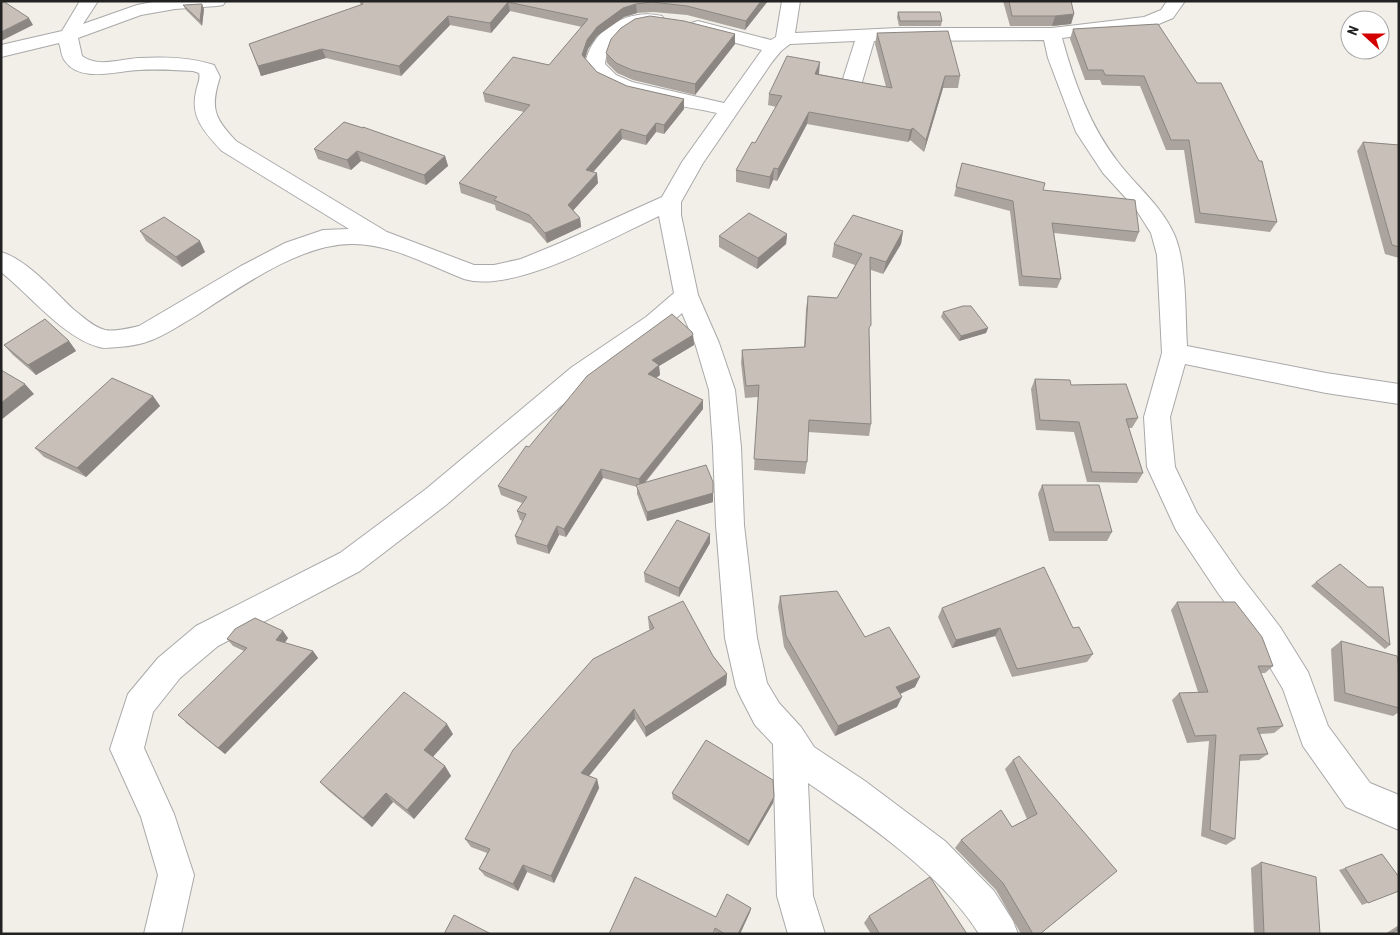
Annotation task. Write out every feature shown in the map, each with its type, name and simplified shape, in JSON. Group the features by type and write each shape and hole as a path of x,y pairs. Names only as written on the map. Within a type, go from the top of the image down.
{"street":[{"path":"89,1 74,24 68,41 73,58 83,66 98,70 139,64 195,65 207,69 210,77 204,93 203,108 212,128 229,146 381,238 472,273 494,273 526,266 568,249 670,202"},
{"path":"1,51 36,40 70,35 137,10 175,4 217,1"},
{"path":"790,1 780,43 729,110 693,162 670,202 670,216 686,295 707,343 722,390 727,447 730,525 739,619 741,638 752,687 767,714 789,738 802,759 853,793 932,854 981,904 1000,934"},
{"path":"729,110 626,87 609,79 595,65 596,55 603,42 621,28 637,20 668,20 780,43 866,35 1052,34 1148,22 1167,14 1176,1"},
{"path":"1052,34 1058,58 1086,132 1111,168 1143,203 1162,233 1169,255 1175,353 1157,417 1161,466 1186,521 1229,584 1269,637 1297,684 1315,735 1358,795 1399,813"},
{"path":"852,82 866,35"},
{"path":"1,260 78,327 102,339 146,334 249,272 293,249 324,238 352,236 381,238"},
{"path":"162,934 176,875 157,814 127,749 139,705 163,675 207,636 350,562 436,497 581,374 655,323 686,295"},
{"path":"38,324 60,310"},
{"path":"1175,353 1326,384 1399,394"},
{"path":"789,738 795,896 807,934"}],"building":[{"path":"1,1 3,1 29,18 1,32"},
{"path":"361,1 761,1 746,21 687,6 652,2 623,8 597,27 587,40 582,55 597,72 627,86 684,99 664,125 656,123 646,136 621,129 586,170 597,173 568,205 580,218 545,233 529,215 494,200 497,197 459,183 530,105 483,93 513,57 549,65 588,19 508,2 490,23 448,16 399,66 322,49 258,66 249,44 363,4"},
{"path":"1009,1 1071,1 1074,14 1012,16"},
{"path":"202,4 200,21 183,5"},
{"path":"898,12 940,12 942,21 900,21"},
{"path":"650,16 684,21 735,34 695,84 632,70 616,63 606,53 611,39 621,28 635,19"},
{"path":"1158,24 1197,83 1221,83 1259,161 1262,161 1277,222 1200,213 1189,140 1171,140 1144,76 1105,75 1103,70 1088,70 1073,29"},
{"path":"948,31 960,76 945,76 926,140 913,128 910,130 809,112 778,169 774,168 770,177 736,170 752,142 755,143 782,96 769,94 787,56 820,62 815,74 892,88 877,33"},
{"path":"344,122 445,156 424,175 357,151 347,160 314,149"},
{"path":"1363,142 1399,145 1399,247 1392,245"},
{"path":"962,163 1045,183 1043,190 1135,200 1139,232 1052,223 1061,279 1022,276 1013,201 956,187"},
{"path":"749,213 787,234 758,258 719,236"},
{"path":"853,215 903,231 886,262 870,257 871,424 809,420 807,462 754,459 759,385 746,386 742,350 805,347 808,296 837,298 862,254 834,244"},
{"path":"164,217 200,241 176,257 140,231"},
{"path":"963,306 971,306 988,328 961,336 943,312"},
{"path":"672,314 693,335 652,360 659,365 648,374 703,400 639,479 601,469 564,529 557,526 547,546 515,536 526,514 517,511 527,497 498,486 526,446 529,447 587,376"},
{"path":"45,319 69,341 28,365 4,345"},
{"path":"1,370 25,384 1,403"},
{"path":"112,378 153,396 77,468 35,448"},
{"path":"1035,379 1070,380 1071,385 1126,384 1138,418 1126,419 1143,473 1092,472 1079,422 1040,420"},
{"path":"706,465 713,482 713,493 647,512 636,485"},
{"path":"1042,485 1099,485 1112,532 1054,532"},
{"path":"677,520 710,534 679,588 644,573"},
{"path":"1340,564 1368,587 1383,587 1390,645 1316,582"},
{"path":"1044,567 1073,628 1079,627 1093,654 1017,669 1000,628 956,640 942,608"},
{"path":"837,591 865,637 889,627 920,677 896,687 902,697 838,726 786,636 780,596"},
{"path":"683,601 713,656 727,674 645,727 634,709 581,773 597,779 551,876 523,865 513,884 479,869 490,849 465,839 513,750 593,659 654,628 648,617"},
{"path":"1177,602 1235,602 1262,637 1273,666 1258,666 1283,726 1257,728 1268,754 1240,755 1235,839 1210,830 1216,735 1195,736 1179,693 1208,692"},
{"path":"255,618 283,631 276,640 313,651 218,748 178,715 247,648 227,639 235,629"},
{"path":"1341,641 1397,656 1399,708 1345,693"},
{"path":"404,692 447,724 424,750 445,766 407,810 386,793 363,818 320,782"},
{"path":"706,740 773,780 774,797 749,841 672,793"},
{"path":"1019,756 1117,871 1040,934 1033,934 1003,883 961,840 1001,810 1012,827 1037,814 1013,760"},
{"path":"1382,854 1399,877 1399,891 1368,903 1345,868"},
{"path":"1261,862 1316,877 1320,934 1264,934"},
{"path":"635,877 716,917 727,894 751,908 738,934 725,934 715,928 713,934 609,934"},
{"path":"930,877 967,934 878,934 869,916"},
{"path":"454,915 491,934 444,934"},
{"path":"1399,929 1399,934 1391,934"}]}
